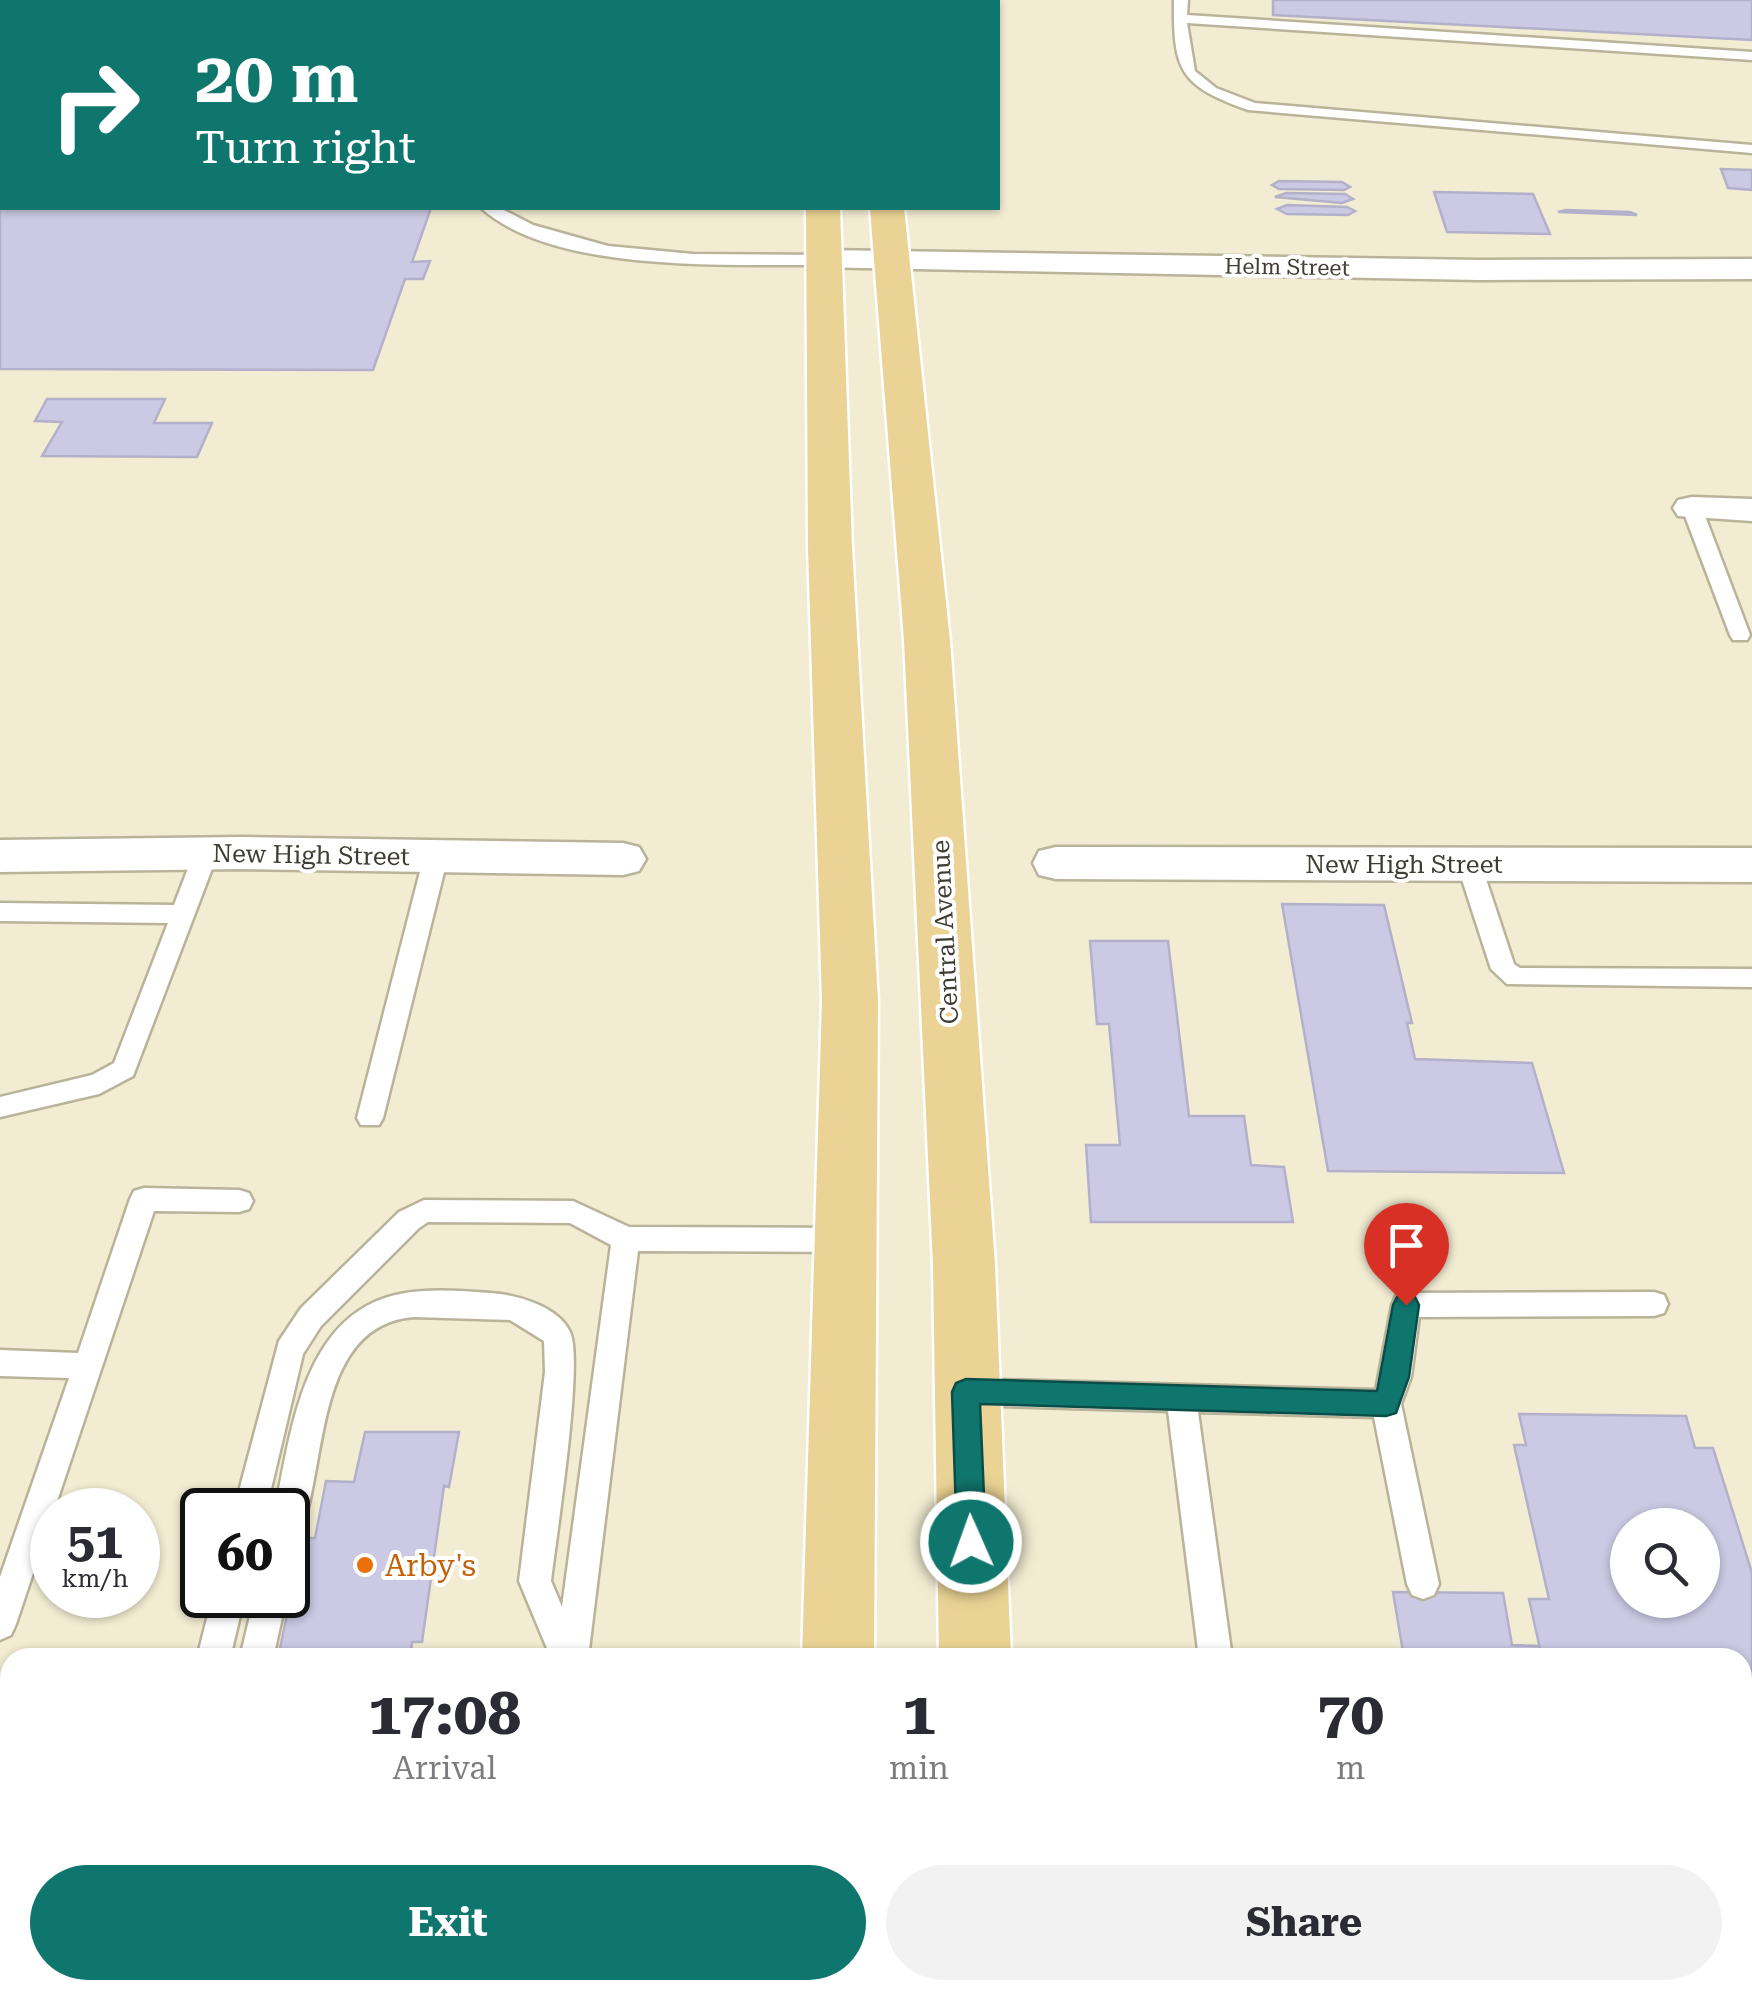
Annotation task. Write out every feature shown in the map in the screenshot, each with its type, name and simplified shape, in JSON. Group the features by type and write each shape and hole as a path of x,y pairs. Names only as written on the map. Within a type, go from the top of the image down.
{"main road":[{"path":"823,210 850,1001 838,1648"},
{"name":"Central Avenue","path":"887,210 928,640 964,1264 975,1648"}],"street":[{"name":"Helm Street","path":"822,260 1478,270 1752,269"},
{"path":"1692,508 1752,510"},
{"name":"New High Street","path":"0,856 206,854 623,860"},
{"name":"New High Street","path":"1056,863 1752,865"}],"lane":[{"path":"1181,0 1179,52 1189,76 1212,93 1253,106 1752,148"},
{"path":"1181,20 1752,56"},
{"path":"492,210 523,229 619,256 822,260"},
{"path":"1692,508 1740,635"},
{"path":"0,1107 99,1084 124,1070 206,854"},
{"path":"370,1118 436,856"},
{"path":"1470,864 1503,969 1516,976 1752,978"},
{"path":"0,912 183,914"},
{"path":"0,1624 144,1199 239,1201"},
{"path":"255,1488 289,1350 312,1318 409,1220 424,1211 573,1212 626,1239 847,1240"},
{"path":"571,1648 626,1239"},
{"path":"1423,1584 1386,1404 1396,1377 1406,1305 1654,1304"},
{"path":"296,1488 320,1382 333,1353 348,1334 393,1308 467,1305 534,1313 558,1336 560,1372 534,1580 565,1648"},
{"path":"0,1363 88,1366"},
{"path":"966,1392 1386,1404"},
{"path":"1182,1398 1215,1648"},
{"path":"215,1648 223,1618"},
{"path":"258,1648 266,1618"}],"building":[{"path":"1273,0 1752,0 1752,40 1273,15"},
{"path":"1721,169 1752,170 1752,190 1728,188"},
{"path":"1279,181 1342,182 1350,187 1279,189 1272,185"},
{"path":"1434,192 1533,194 1550,234 1447,232"},
{"path":"1286,193 1345,194 1353,199 1342,203 1275,197"},
{"path":"1287,205 1347,207 1355,211 1348,215 1287,214 1277,209"},
{"path":"0,210 430,210 412,262 430,261 423,279 405,279 373,370 0,369"},
{"path":"1558,212 1630,212 1637,215"},
{"path":"47,399 165,399 154,423 212,423 197,457 42,456 62,422 35,421"},
{"path":"1282,904 1384,905 1412,1023 1407,1023 1415,1059 1532,1063 1564,1173 1328,1171"},
{"path":"1090,941 1168,941 1189,1116 1244,1116 1251,1165 1284,1167 1293,1222 1091,1222 1086,1145 1120,1145 1109,1024 1097,1024"},
{"path":"1519,1414 1686,1416 1695,1448 1713,1448 1752,1573 1752,1648 1540,1648 1529,1599 1549,1599 1514,1445 1526,1445"},
{"name":"Arby's","path":"365,1432 459,1432 449,1487 444,1486 422,1642 412,1642 411,1648 280,1648 286,1618 310,1618 310,1538 315,1538 326,1481 354,1482"},
{"path":"1393,1592 1503,1593 1512,1645 1540,1648 1402,1648"}],"place":[{"name":"Arby's","path":"365,1565"}],"route":[{"path":"971,1542 966,1392 1386,1404 1396,1377 1406,1305"}]}
